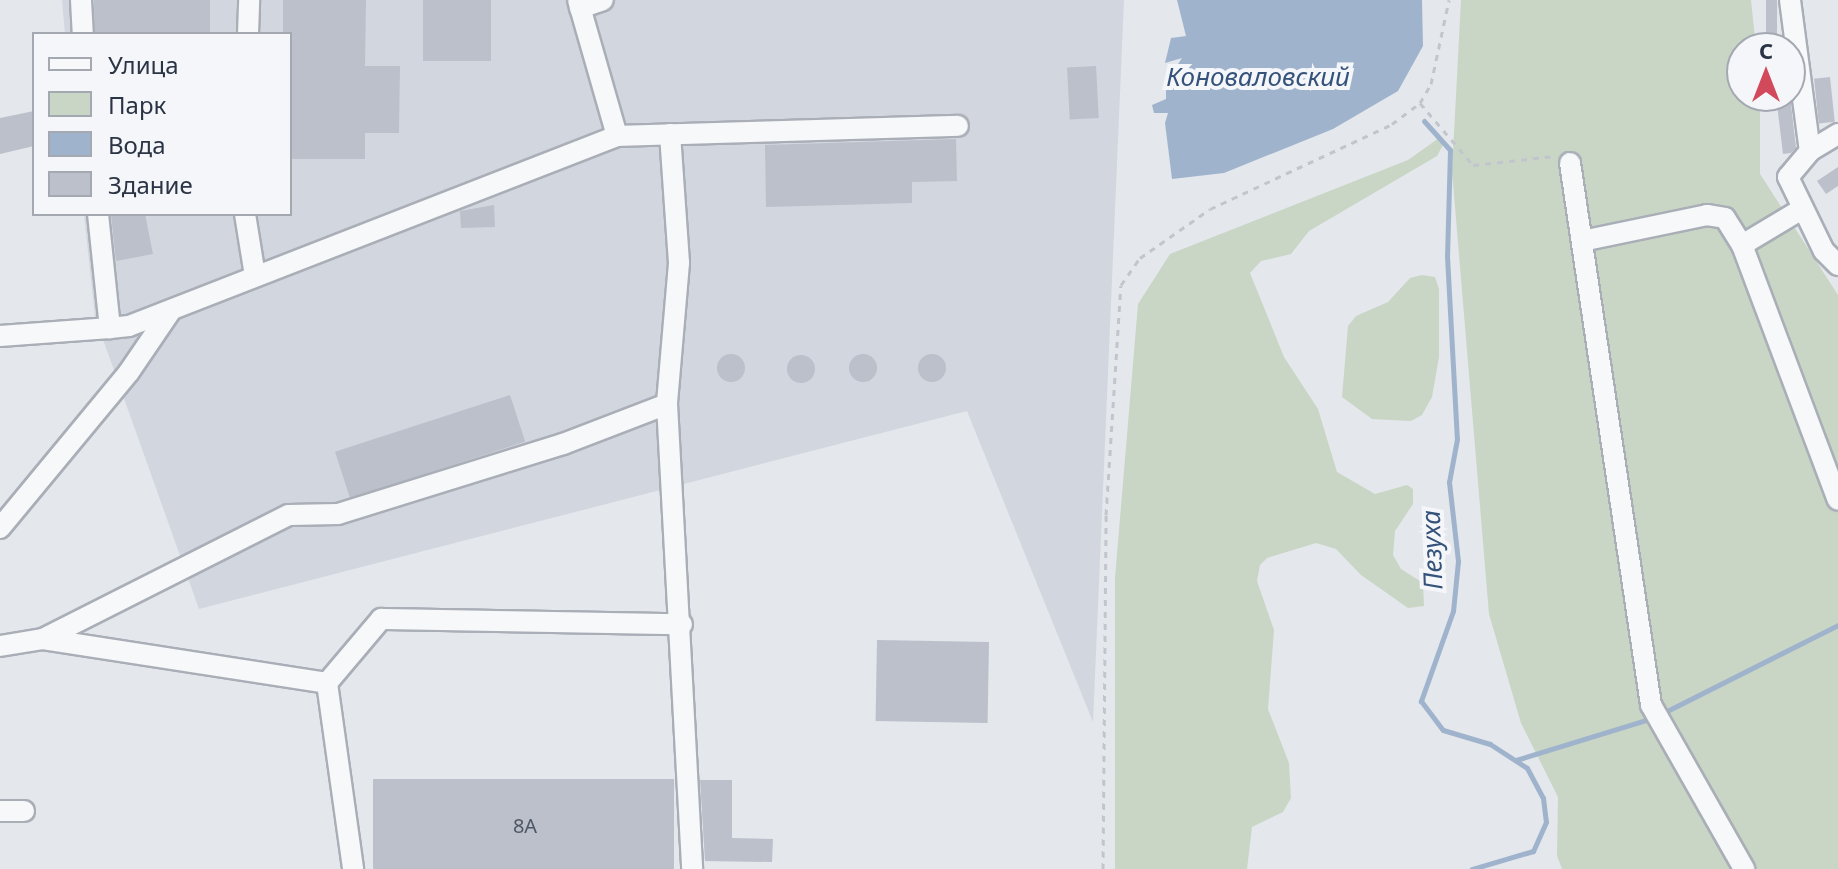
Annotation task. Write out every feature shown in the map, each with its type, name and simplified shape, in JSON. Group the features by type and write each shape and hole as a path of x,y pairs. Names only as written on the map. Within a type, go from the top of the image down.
{"street":[{"path":"81,0 83,32"},
{"path":"248,32 249,0"},
{"path":"603,0 579,4 617,136"},
{"path":"1790,0 1810,151"},
{"path":"0,336 110,328 170,312 617,136 958,126"},
{"path":"670,134 679,263 667,404 682,624 692,869"},
{"path":"1838,134 1810,151 1788,177 1802,209 1838,265"},
{"path":"1570,163 1651,705 1744,869"},
{"path":"1742,245 1802,209"},
{"path":"1582,241 1707,215 1725,218 1742,245 1838,500"},
{"path":"98,216 110,328"},
{"path":"245,216 255,276"},
{"path":"0,528 129,372 170,312"},
{"path":"0,646 43,639 289,515 338,514 563,444 667,404"},
{"path":"353,869 327,683 381,619 682,624"},
{"path":"43,639 327,683"},
{"path":"0,811 24,811"}],"path":[{"path":"1103,869 1106,515 1121,285 1140,258 1210,209 1392,124 1420,103 1431,84 1449,0"},
{"path":"1420,103 1473,165 1561,155 1570,163"}],"shaded area":[{"path":"62,0 1124,0 1093,722 967,411 199,609 95,317 84,216 292,216 292,32 65,32"}],"green space":[{"path":"1461,0 1751,0 1754,32 1726,32 1726,112 1760,112 1760,174 1838,295 1838,869 1562,869 1557,856 1558,797 1521,723 1489,614 1452,171"},
{"path":"1439,138 1444,143 1437,156 1309,231 1291,254 1261,261 1250,273 1284,357 1318,409 1337,472 1375,494 1407,485 1413,489 1413,504 1395,531 1393,555 1401,569 1423,583 1424,606 1408,608 1361,575 1336,549 1316,543 1267,558 1260,565 1257,581 1274,630 1268,709 1289,763 1291,798 1283,812 1252,827 1247,869 1115,869 1115,578 1138,304 1170,254 1408,160"},
{"path":"1422,275 1435,277 1439,289 1439,357 1432,397 1422,415 1411,421 1372,419 1342,397 1348,326 1356,316 1388,302 1410,278"}],"water":[{"name":"Коноваловский","path":"1177,0 1422,0 1423,46 1398,91 1333,129 1224,173 1172,179 1165,123 1168,113 1154,113 1152,105 1166,99 1166,82 1182,58 1165,63 1171,38 1186,36"}],"building":[{"path":"94,0 210,0 210,32 94,32"},
{"path":"283,0 366,0 365,66 400,66 399,133 365,133 365,159 292,159 292,32 283,32"},
{"path":"423,0 491,0 491,61 423,61"},
{"path":"1766,0 1777,0 1777,32 1766,32"},
{"path":"1096,66 1099,118 1070,119 1067,68"},
{"path":"1830,77 1835,122 1819,123 1814,79"},
{"path":"32,111 32,146 0,154 0,118"},
{"path":"1778,112 1792,112 1796,148 1791,153 1783,154"},
{"path":"956,139 957,181 912,182 912,203 766,207 765,145"},
{"path":"1838,167 1838,186 1826,194 1817,181"},
{"path":"494,205 495,227 461,228 460,211"},
{"path":"111,216 145,216 153,254 116,261"},
{"path":"731,354 741,358 745,368 741,378 731,382 721,378 717,368 721,358"},
{"path":"863,354 873,358 877,368 873,378 863,382 853,378 849,368 853,358"},
{"path":"932,354 942,358 946,368 942,378 932,382 922,378 918,368 922,358"},
{"path":"801,355 811,359 815,369 811,379 801,383 791,379 787,369 791,359"},
{"path":"510,395 525,442 350,498 335,452"},
{"path":"877,640 989,642 988,723 876,721"},
{"path":"373,779 674,779 674,869 373,869"},
{"path":"700,780 732,780 732,838 773,839 772,862 705,861"}],"waterway":[{"name":"Пезуха","path":"1424,121 1450,150 1447,256 1457,439 1449,482 1458,561 1453,611 1421,701 1443,730 1490,744 1527,768 1543,798 1546,822 1533,851 1472,869"},
{"path":"1663,713 1838,625"},
{"path":"1516,760 1649,719"}]}
